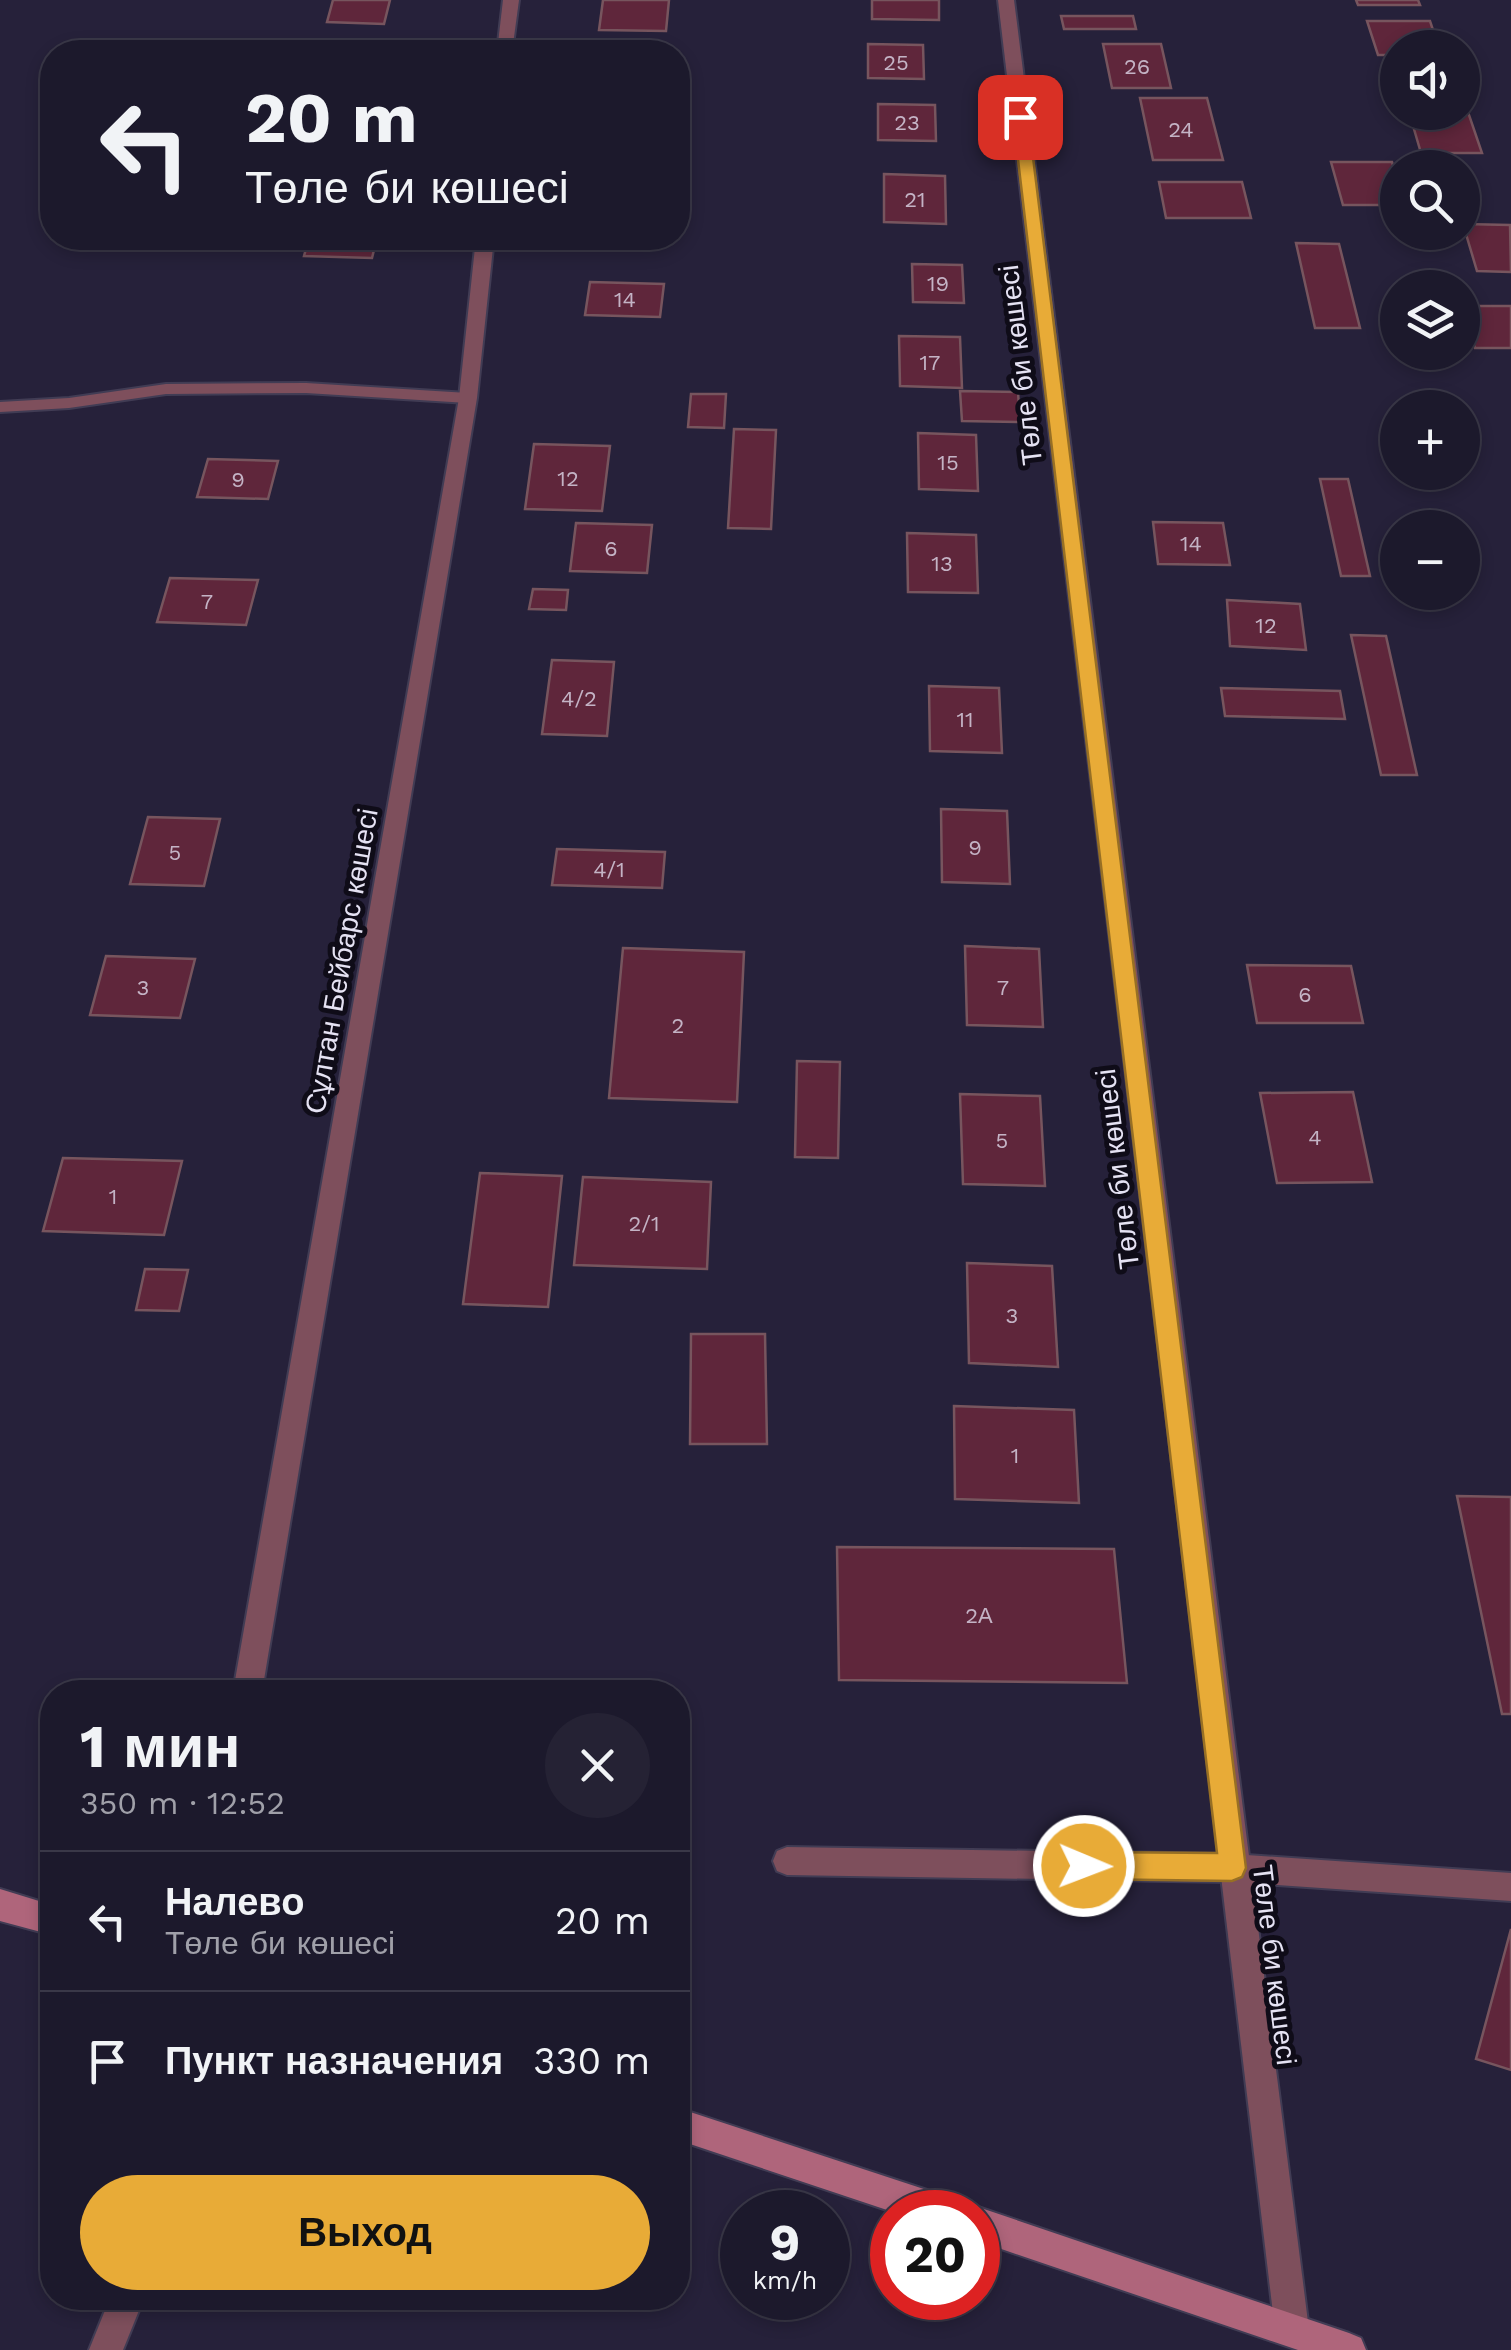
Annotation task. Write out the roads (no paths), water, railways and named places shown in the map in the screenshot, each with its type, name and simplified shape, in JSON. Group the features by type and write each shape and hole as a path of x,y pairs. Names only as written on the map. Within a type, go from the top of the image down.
{"main road":[{"path":"0,1905 40,1917"},
{"path":"690,2128 876,2190"},
{"path":"1000,2231 1349,2350"}],"street":[{"path":"507,40 511,0"},
{"name":"Төле би көшесі","path":"1006,0 1232,1868 1292,2330"},
{"name":"Сұлтан Бейбарс көшесі","path":"249,1680 468,398 484,250"},
{"path":"106,2350 122,2310"}],"lane":[{"path":"0,407 69,403 166,389 306,388 468,398"},
{"path":"787,1861 1232,1868 1511,1887"}]}
